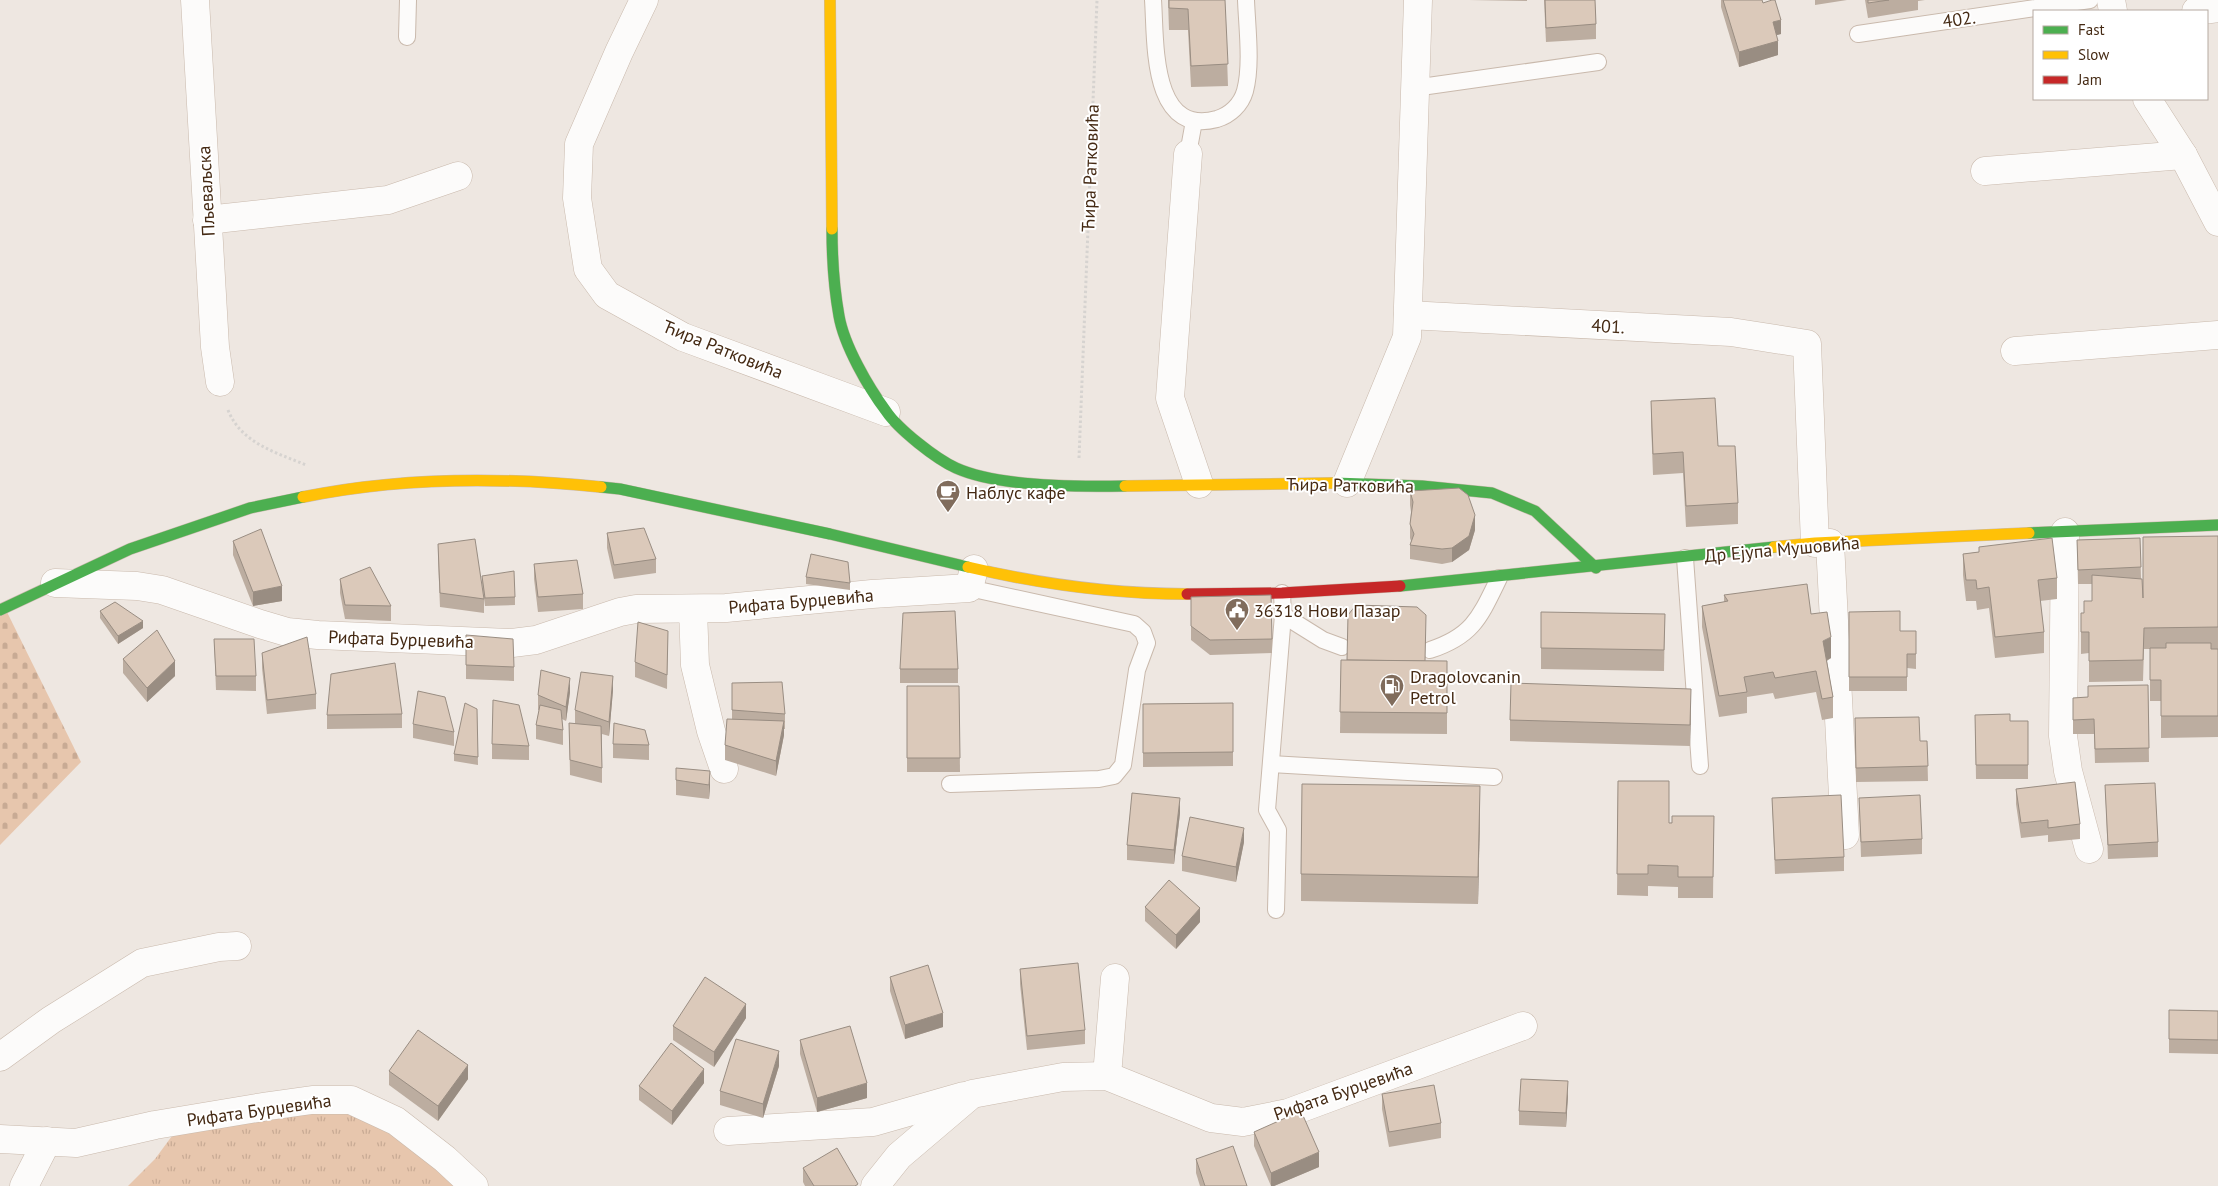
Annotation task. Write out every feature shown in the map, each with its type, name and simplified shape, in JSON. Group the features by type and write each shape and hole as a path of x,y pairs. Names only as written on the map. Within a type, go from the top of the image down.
{"main road":[{"name":"Ћира Ратковића","path":"830,0 832,259 839,318 854,357 886,412 913,440 956,468 998,479 1078,487 1347,483 1422,486 1492,493 1536,512 1596,568"},
{"name":"Рифата Бурџевића","path":"0,610 130,549 205,522 292,498 342,489 461,482 552,482 620,490 830,534 972,579 1111,591 1194,594 1282,593 1499,578"},
{"name":"Др Ејупа Мушовића","path":"1499,578 1823,543 2218,525"}],"street":[{"name":"Пљеваљска","path":"195,0 215,347 220,382"},
{"name":"Ћира Ратковића","path":"644,0 579,144 577,198 588,270 607,295 683,337 886,412"},
{"path":"1347,483 1407,337 1418,0"},
{"path":"2203,10 2218,8"},
{"path":"2149,100 2182,155 2218,222"},
{"path":"1188,154 1170,398 1199,484"},
{"path":"1985,171 2182,155"},
{"path":"208,220 388,200 458,176"},
{"name":"401.","path":"1408,315 1731,332 1807,344 1823,543"},
{"path":"2015,351 2218,335"},
{"path":"2065,532 2063,736 2068,771 2088,849"},
{"path":"1823,543 1845,835"},
{"name":"Рифата Бурџевића","path":"55,583 137,586 162,590 287,632 326,636 512,643 536,640 620,612 636,609 693,609 972,579"},
{"path":"693,609 695,665 711,731 724,769"},
{"path":"0,1057 51,1020 142,963 219,947 237,946"},
{"path":"1107,1076 1115,978"},
{"name":"Рифата Бурџевића","path":"875,1186 899,1156 972,1094 1062,1077 1107,1076 1211,1118 1243,1122 1288,1113 1522,1026"},
{"path":"728,1131 873,1122 972,1094"},
{"name":"Рифата Бурџевића","path":"0,1139 76,1143 155,1124 269,1106 312,1100 351,1100 396,1121 445,1159 474,1186"},
{"path":"24,1186 47,1141"}],"lane":[{"path":"408,0 408,38"},
{"path":"1153,0 1157,69 1163,92 1182,116 1194,121 1208,122 1225,117 1238,106 1245,92 1247,77 1246,0"},
{"name":"402.","path":"1858,34 2090,0"},
{"path":"1414,88 1598,62"},
{"path":"1188,154 1194,121"},
{"path":"1684,558 1700,766"},
{"path":"1430,650 1451,644 1465,635 1484,610 1499,578"},
{"path":"950,784 1099,779 1114,776 1123,765 1137,670 1147,643 1143,632 1134,624 972,579"},
{"path":"1276,910 1278,830 1267,810 1283,615 1282,593"},
{"path":"1283,615 1323,640 1342,647"},
{"path":"1271,764 1494,777"}],"path":[{"name":"Ћира Ратковића","path":"1078,487 1097,0"},
{"path":"220,382 225,404 232,420 242,433 254,442 321,472 342,489"}],"green space":[{"path":"5,608 81,762 0,845 0,610"},
{"path":"351,1100 474,1186 128,1186 155,1159 183,1121"}],"building":[{"path":"1169,0 1225,0 1228,64 1191,66 1188,9 1169,8"},
{"path":"1545,0 1595,0 1596,24 1546,28"},
{"path":"1723,0 1762,0 1763,3 1775,0 1781,20 1773,22 1778,41 1739,52"},
{"path":"1868,0 1889,0 1868,3"},
{"path":"1715,398 1718,446 1735,446 1738,503 1686,506 1683,452 1653,454 1651,401"},
{"path":"1459,488 1468,495 1475,515 1469,536 1452,548 1442,549 1410,545 1414,534 1410,524 1413,502 1410,491"},
{"path":"644,528 656,559 614,565 607,533"},
{"path":"261,529 282,586 253,592 233,541"},
{"path":"2218,536 2218,627 2144,628 2143,660 2089,661 2089,632 2081,632 2081,613 2084,613 2084,601 2092,601 2092,575 2142,579 2143,598 2143,537"},
{"path":"2052,538 2057,578 2038,580 2044,632 1995,637 1989,587 1977,589 1976,580 1966,580 1963,554 1979,552 1979,547"},
{"path":"2140,538 2141,567 2078,570 2077,540"},
{"path":"475,539 484,599 440,593 438,544"},
{"path":"811,554 848,562 850,583 806,577"},
{"path":"577,560 583,594 538,597 534,564"},
{"path":"370,567 391,606 345,605 340,579"},
{"path":"514,571 515,597 485,598 482,576"},
{"path":"1807,584 1811,614 1827,612 1831,637 1823,641 1833,697 1822,699 1816,671 1775,678 1773,672 1744,677 1747,692 1719,696 1702,606 1728,601 1724,595"},
{"path":"1271,595 1272,639 1210,640 1191,626 1191,597"},
{"path":"115,602 143,621 118,636 100,611"},
{"path":"1356,605 1417,607 1426,615 1425,661 1347,660 1348,615"},
{"path":"955,611 958,669 900,669 903,613"},
{"path":"1900,611 1900,631 1916,631 1916,654 1907,654 1907,677 1849,677 1849,612"},
{"path":"1541,612 1665,614 1664,650 1541,648"},
{"path":"638,622 668,631 667,675 635,662"},
{"path":"157,630 175,661 147,688 123,659"},
{"path":"466,635 513,639 514,667 466,665"},
{"path":"307,637 316,694 267,700 262,653"},
{"path":"214,639 254,639 256,676 216,676"},
{"path":"2166,643 2211,643 2211,649 2218,649 2218,716 2161,716 2161,680 2150,680 2150,648 2166,648"},
{"path":"1341,660 1447,661 1447,713 1340,712"},
{"path":"395,663 402,714 327,715 331,674"},
{"path":"541,670 570,678 566,707 538,695"},
{"path":"581,672 613,676 609,722 575,710"},
{"path":"782,682 785,714 732,710 732,683"},
{"path":"1511,683 1691,689 1690,725 1510,720"},
{"path":"2148,685 2149,748 2095,749 2094,719 2073,720 2073,698 2088,697 2088,686"},
{"path":"907,686 959,686 960,758 907,758"},
{"path":"418,691 445,697 454,732 413,724"},
{"path":"493,700 519,705 529,746 492,744"},
{"path":"465,703 477,709 478,757 454,754"},
{"path":"1233,703 1233,752 1143,753 1143,704"},
{"path":"540,705 561,710 563,730 536,725"},
{"path":"2010,714 2010,721 2028,721 2028,765 1976,765 1975,715"},
{"path":"1919,717 1920,741 1927,741 1928,766 1856,768 1855,718"},
{"path":"727,719 784,721 776,761 725,745"},
{"path":"569,723 601,726 602,768 570,760"},
{"path":"614,723 645,730 649,745 613,744"},
{"path":"676,768 710,771 709,785 676,780"},
{"path":"1618,781 1669,781 1669,823 1672,823 1672,816 1714,816 1713,877 1678,877 1678,866 1648,865 1648,874 1617,874"},
{"path":"2075,782 2080,824 2048,828 2048,820 2021,823 2016,789"},
{"path":"2155,783 2158,842 2108,845 2105,785"},
{"path":"1302,784 1480,786 1478,877 1301,874"},
{"path":"1132,793 1180,798 1174,850 1127,845"},
{"path":"1841,795 1844,857 1775,860 1772,798"},
{"path":"1920,795 1922,839 1861,842 1859,798"},
{"path":"1190,817 1244,828 1236,867 1182,856"},
{"path":"1169,880 1200,908 1176,935 1145,907"},
{"path":"1078,963 1085,1030 1027,1036 1020,969"},
{"path":"928,965 943,1013 905,1025 890,977"},
{"path":"705,977 746,1004 714,1052 673,1026"},
{"path":"2169,1010 2218,1011 2218,1040 2169,1039"},
{"path":"850,1026 867,1083 817,1098 800,1040"},
{"path":"418,1030 468,1065 438,1106 389,1071"},
{"path":"736,1039 779,1051 763,1104 720,1091"},
{"path":"671,1043 704,1069 672,1111 639,1086"},
{"path":"1521,1079 1568,1081 1566,1113 1519,1111"},
{"path":"1434,1085 1441,1123 1389,1132 1382,1094"},
{"path":"1301,1111 1319,1152 1271,1173 1254,1132"},
{"path":"1233,1146 1247,1186 1205,1186 1196,1159"},
{"path":"837,1148 858,1184 855,1186 814,1186 803,1168"}],"traffic: fast":[{"path":"832,229 836,295 839,316 846,340 879,401 908,435 948,464 973,474 994,479 1039,485 1125,486"},
{"path":"1335,483 1422,486 1492,493 1535,511 1596,568"},
{"path":"601,487 620,489 830,534 968,567"},
{"path":"0,610 130,549 250,508 303,497"},
{"path":"2029,533 2218,525"},
{"path":"1400,586 1774,547"}],"traffic: slow":[{"path":"830,0 832,229"},
{"path":"303,497 340,490 414,482 489,480 601,487"},
{"path":"1125,486 1335,483"},
{"path":"1774,547 1815,543 2029,533"},
{"path":"968,567 1076,587 1159,594 1187,594"}],"traffic: jam":[{"path":"1187,594 1282,593 1400,586"}],"place":[{"name":"Наблус кафе","path":"948,513"},
{"name":"36318 Нови Пазар","path":"1237,631"},
{"name":"Dragolovcanin Petrol","path":"1392,707"}]}
